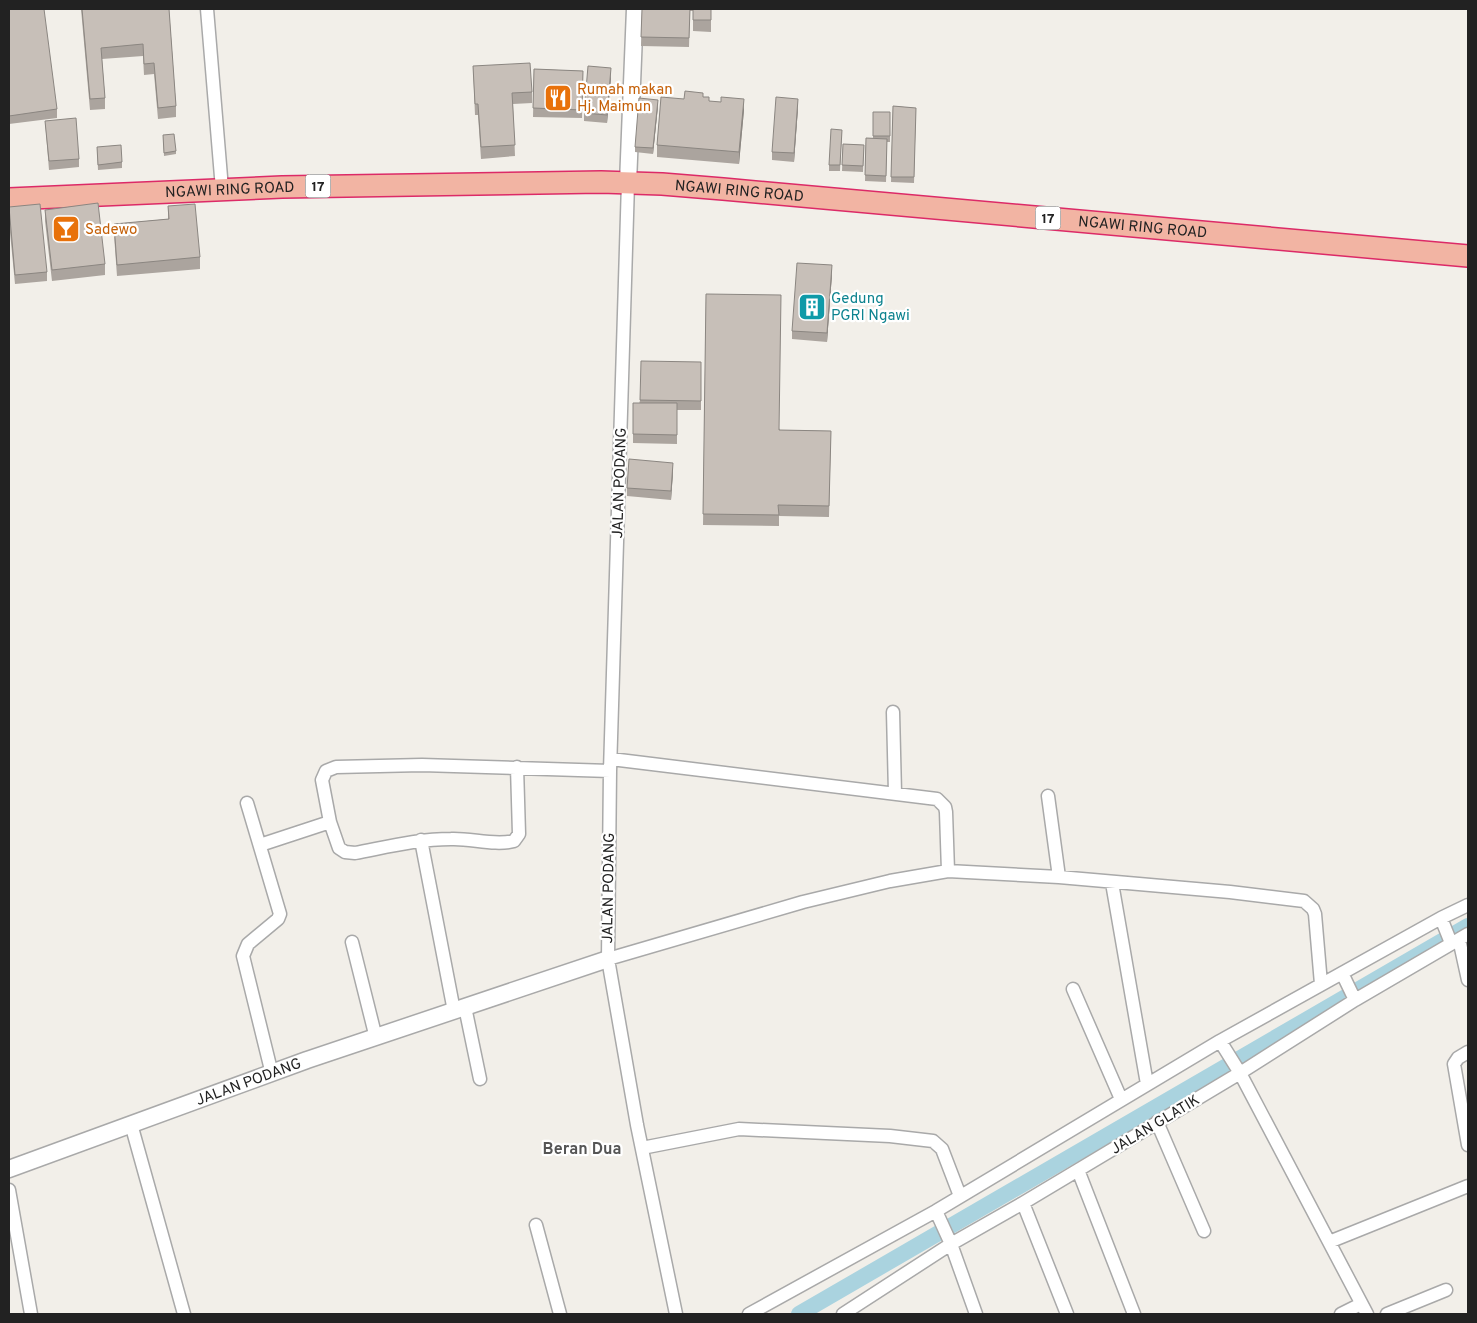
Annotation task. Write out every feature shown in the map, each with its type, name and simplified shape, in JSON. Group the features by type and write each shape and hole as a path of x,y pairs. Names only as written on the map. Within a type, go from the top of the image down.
{"highway":[{"name":"NGAWI RING ROAD","path":"9,199 282,187 628,183 763,193 1468,256"}],"street":[{"path":"207,9 222,189"},
{"path":"628,183 635,9"},
{"name":"JALAN PODANG","path":"9,1169 272,1074 608,959 611,765 628,183"},
{"path":"893,712 895,794"},
{"path":"517,767 519,834 514,841 504,843 454,838 421,840 355,853 349,853 339,848 330,822 322,780 326,771 336,767 611,765 937,799 945,807 948,871"},
{"path":"1048,796 1059,877"},
{"path":"247,803 280,914 278,919 248,944 243,956 272,1074"},
{"path":"260,845 330,822"},
{"path":"421,840 460,1009 480,1079"},
{"path":"676,1314 613,997 608,959 803,902 948,871 1059,877 1230,892 1304,901 1313,909 1315,914 1321,984"},
{"path":"1112,883 1147,1084"},
{"path":"757,1312 938,1216 960,1196 1121,1099 1321,984 1344,978 1468,905"},
{"path":"1442,922 1457,939 1468,980"},
{"name":"JALAN GLATIK","path":"843,1314 949,1240 1023,1204 1158,1122 1354,998 1457,939"},
{"path":"352,942 376,1038"},
{"path":"1344,978 1354,998"},
{"path":"1073,989 1121,1099"},
{"path":"1220,1041 1238,1070 1364,1309 1341,1314"},
{"path":"1468,1052 1458,1058 1454,1064 1468,1145"},
{"path":"1158,1122 1204,1231"},
{"path":"131,1124 184,1314"},
{"path":"642,1148 739,1129 890,1136 933,1140 942,1149 960,1196"},
{"path":"1078,1170 1134,1314"},
{"path":"1329,1242 1468,1186"},
{"path":"9,1190 31,1314"},
{"path":"1023,1204 1067,1314"},
{"path":"938,1216 949,1240 976,1314"},
{"path":"536,1225 560,1314"},
{"path":"1387,1314 1446,1290"}],"building":[{"path":"9,9 44,9 57,109 9,116"},
{"path":"82,9 169,9 176,106 158,108 154,63 144,64 143,44 101,48 105,98 90,99"},
{"path":"642,9 690,9 689,38 641,37"},
{"path":"693,9 711,9 711,20 693,20"},
{"path":"530,63 532,92 512,93 515,145 481,147 478,104 475,104 473,66"},
{"path":"588,66 611,68 607,115 584,113"},
{"name":"Rumah makan Hj. Maimun","path":"534,69 583,71 582,110 533,108"},
{"path":"685,91 703,93 703,97 709,97 709,101 721,102 721,97 744,99 739,152 657,145 661,97 684,99"},
{"path":"776,97 798,99 794,153 772,152"},
{"path":"639,98 658,100 653,148 635,147"},
{"path":"893,106 916,108 914,177 891,177"},
{"path":"873,112 890,112 890,136 873,136"},
{"path":"76,118 79,159 49,161 45,121"},
{"path":"831,129 842,130 840,165 829,165"},
{"path":"174,134 176,151 164,153 163,135"},
{"path":"866,138 887,139 886,176 865,175"},
{"path":"843,144 864,145 863,166 842,165"},
{"path":"121,145 122,162 98,165 97,147"},
{"path":"98,203 105,264 52,270 45,210"},
{"path":"40,204 47,272 15,275 9,207"},
{"path":"195,204 200,257 117,265 114,224 169,219 168,206"},
{"name":"Gedung PGRI Ngawi","path":"797,263 832,265 827,333 792,331"},
{"path":"706,294 781,295 779,430 831,431 829,506 778,505 779,515 703,514"},
{"path":"641,361 701,362 701,401 640,400"},
{"path":"633,403 677,403 677,435 633,434"},
{"path":"629,459 673,463 671,491 627,488"}],"waterway":[{"path":"799,1314 1468,926"}],"place":[{"name":"Rumah makan Hj. Maimun","path":"558,98"},
{"name":"Sadewo","path":"66,229"},
{"name":"Gedung PGRI Ngawi","path":"812,307"}],"district":[{"name":"Beran Dua","path":"582,1148"}]}
